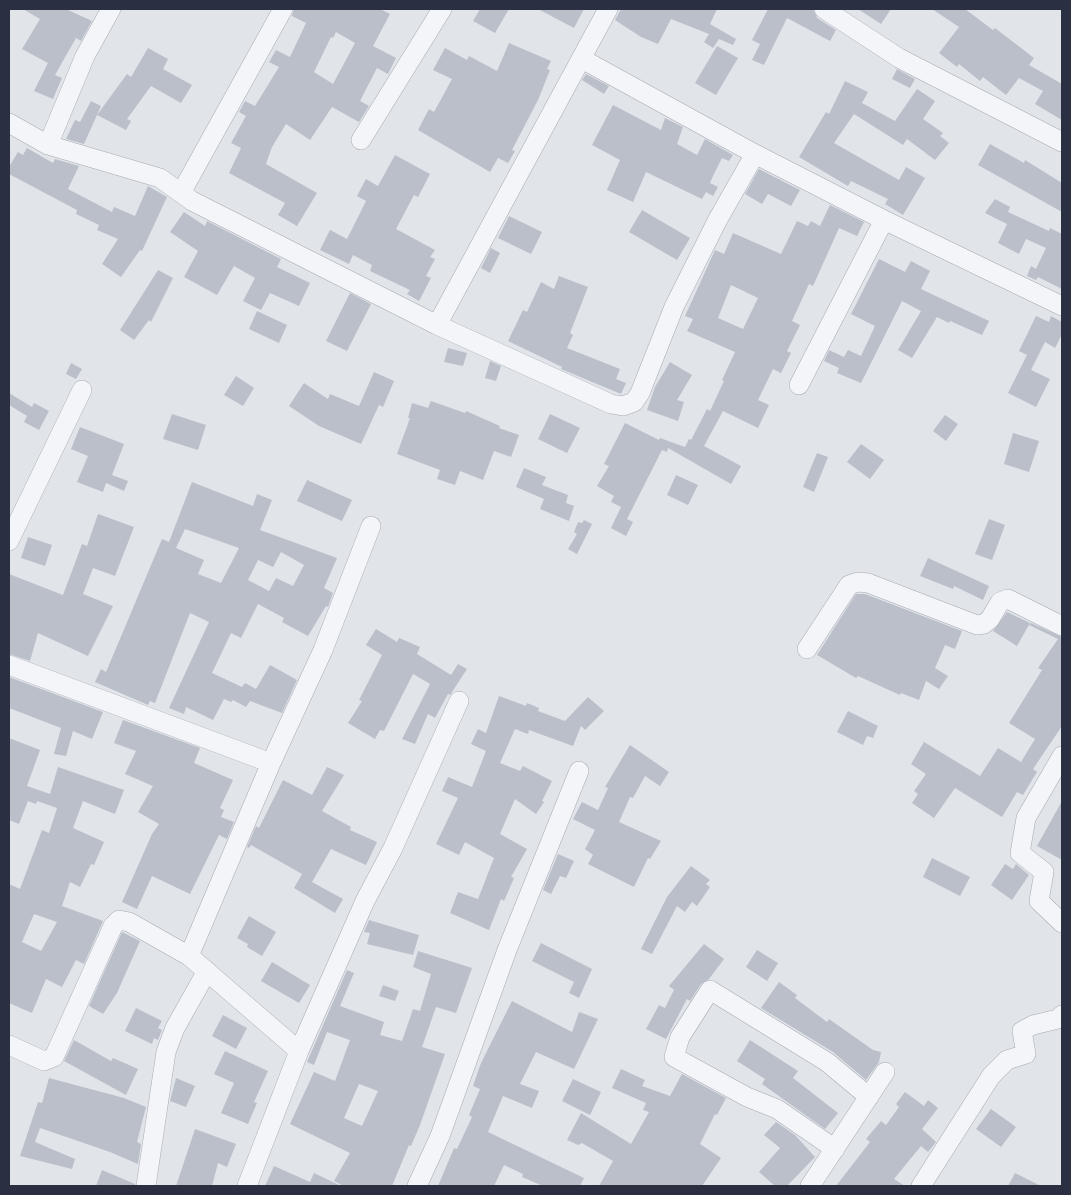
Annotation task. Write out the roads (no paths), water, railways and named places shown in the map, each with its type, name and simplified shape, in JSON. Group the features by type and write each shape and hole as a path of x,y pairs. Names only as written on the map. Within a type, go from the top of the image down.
{"street":[{"path":"48,145 85,56 111,9"},
{"path":"181,193 283,9"},
{"path":"361,140 442,9"},
{"path":"438,325 608,9"},
{"path":"824,9 899,58 1062,142"},
{"path":"582,59 755,154 884,220 1062,306"},
{"path":"9,123 48,145 160,178 192,201 438,325 610,404 623,406 634,402 678,299 717,221 755,154"},
{"path":"799,385 884,220"},
{"path":"9,541 82,390"},
{"path":"189,956 270,763 323,650 371,526"},
{"path":"807,649 849,585 858,582 868,583 977,625 984,624 990,619 1000,602 1008,599 1062,626"},
{"path":"9,665 270,763"},
{"path":"248,1186 299,1051 365,901 393,848 459,701"},
{"path":"1062,756 1026,818 1020,853 1044,872 1039,902 1062,923"},
{"path":"417,1186 440,1136 507,950 579,771"},
{"path":"9,1045 44,1060 54,1057 113,926 119,920 129,922 189,956 299,1051"},
{"path":"146,1186 166,1052 175,1028 207,971"},
{"path":"835,1149 777,1109 746,1097 674,1057 680,1037 710,990 827,1062 869,1097"},
{"path":"921,1186 979,1091 1008,1060 1026,1054 1022,1031 1033,1025 1058,1019 1062,1015"},
{"path":"810,1186 885,1072"}]}
